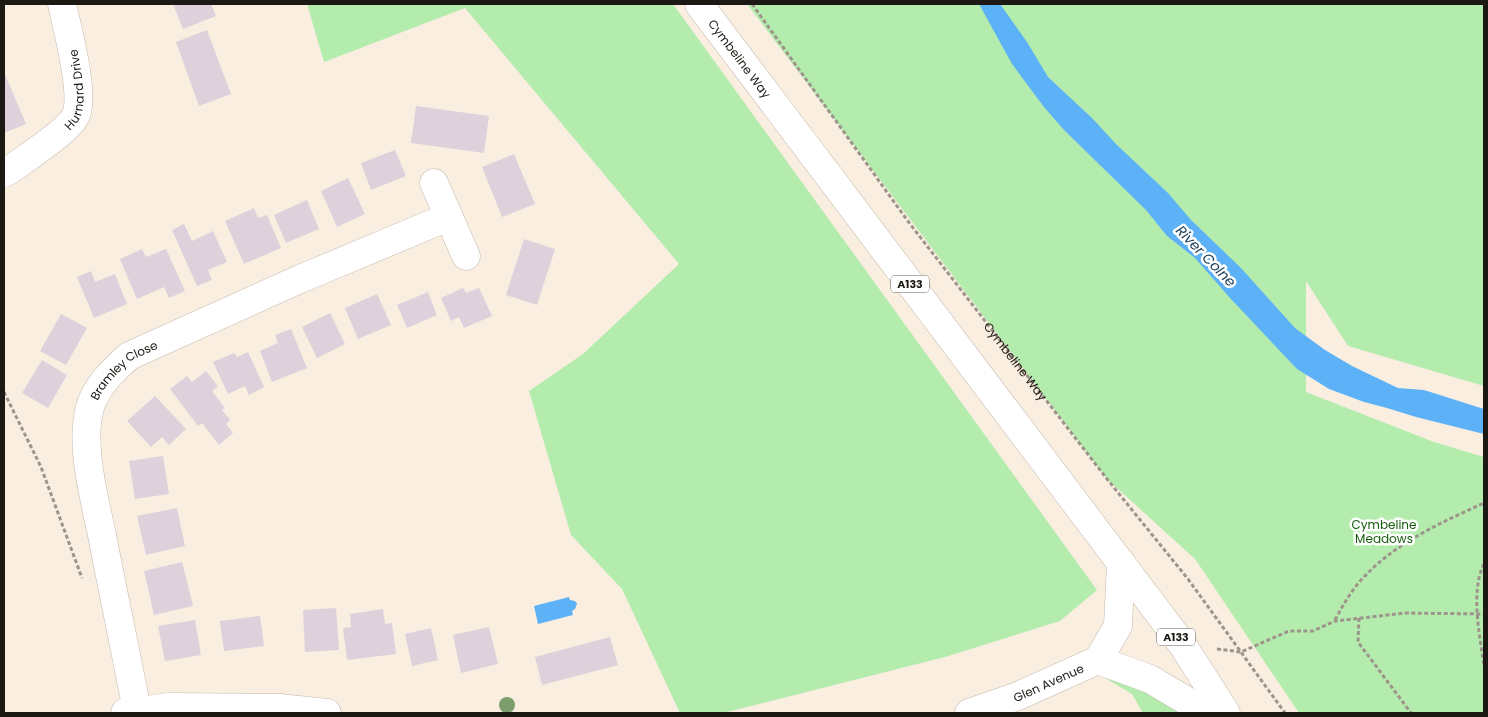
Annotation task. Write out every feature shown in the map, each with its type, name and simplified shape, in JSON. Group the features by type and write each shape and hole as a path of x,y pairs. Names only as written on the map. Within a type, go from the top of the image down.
{"street":[{"name":"Hurnard Drive","path":"4,173 66,129 76,115 79,98 75,64 62,4"},
{"name":"Cymbeline Way","path":"699,4 1182,644 1226,713"},
{"path":"434,184 466,256"},
{"name":"Bramley Close","path":"131,712 126,652 88,460 87,427 93,400 107,376 130,356 300,280 448,217"},
{"name":"Glen Avenue","path":"969,713 1018,696 1098,660 1118,626 1121,564"},
{"name":"Glen Avenue","path":"1098,660 1150,678 1207,713"},
{"path":"131,712 279,708 327,713"}],"path":[{"name":"Cymbeline Way","path":"752,4 907,220 1107,479 1188,579 1285,713"},
{"path":"4,392 41,468 80,575 85,583"},
{"path":"1335,621 1347,599 1363,578 1385,558 1416,537 1484,503"},
{"path":"1484,564 1480,573 1477,614 1484,666"},
{"path":"1182,644 1241,652 1289,631 1313,631 1335,621 1405,613 1484,614"},
{"path":"1359,618 1358,642 1412,713"}],"green space":[{"path":"307,4 673,4 1097,590 1060,621 945,657 723,713 680,713 622,589 571,535 529,391 583,354 679,264 465,8 324,62"},
{"name":"Cymbeline Meadows","path":"747,4 1484,4 1484,386 1348,346 1306,281 1306,392 1434,442 1484,457 1484,713 1299,713 1195,559 1107,479"},
{"path":"1090,669 1165,699 1191,713 1143,713 1132,694"}],"water":[{"name":"River Colne","path":"979,4 1000,4 1027,42 1048,77 1168,193 1191,220 1240,267 1295,328 1325,350 1352,366 1398,388 1424,390 1484,409 1484,434 1364,402 1329,389 1297,369 1195,258 1167,236 1146,210 1064,130 1012,64"},
{"path":"569,597 570,600 575,601 577,604 572,611 573,615 538,624 534,606"}],"building":[{"path":"173,4 211,4 216,16 183,29"},
{"path":"207,30 231,94 199,106 176,42"},
{"path":"4,72 26,124 4,133"},
{"path":"416,106 489,116 484,153 411,143"},
{"path":"395,150 406,176 371,190 361,163"},
{"path":"514,154 535,204 502,217 482,167"},
{"path":"348,178 365,214 337,227 321,191"},
{"path":"307,200 319,229 286,243 274,215"},
{"path":"254,208 258,218 267,215 281,248 244,264 225,221"},
{"path":"184,224 192,241 213,231 227,262 208,270 212,280 197,286 172,230"},
{"path":"524,239 555,249 537,305 506,295"},
{"path":"142,249 146,257 166,249 185,291 169,298 164,287 137,299 120,259"},
{"path":"91,271 95,282 115,274 127,304 94,318 77,277"},
{"path":"463,288 466,293 479,288 492,316 464,328 459,317 451,321 441,298"},
{"path":"428,292 437,315 407,328 397,305"},
{"path":"377,294 391,325 358,339 345,308"},
{"path":"330,313 345,344 317,358 302,327"},
{"path":"61,314 87,328 66,365 40,351"},
{"path":"291,329 307,368 272,382 260,351 278,343 275,335"},
{"path":"248,352 264,387 249,395 245,386 228,394 213,362 234,353 237,357"},
{"path":"42,360 67,375 48,408 22,393"},
{"path":"206,371 218,386 212,391 225,408 222,410 230,420 226,424 233,433 219,445 202,423 198,426 170,389 187,376 192,382"},
{"path":"155,396 186,429 169,445 162,437 151,447 127,421"},
{"path":"163,456 169,494 135,499 129,461"},
{"path":"177,508 185,546 146,555 137,516"},
{"path":"182,562 193,606 154,615 144,571"},
{"path":"336,608 339,650 305,652 303,610"},
{"path":"383,609 385,624 392,623 396,654 347,660 343,628 351,627 350,614"},
{"path":"260,616 264,646 224,651 220,621"},
{"path":"195,620 201,655 165,661 158,626"},
{"path":"489,627 498,664 461,673 453,635"},
{"path":"431,628 438,660 412,666 405,634"},
{"path":"610,637 618,665 542,685 535,657"}]}
